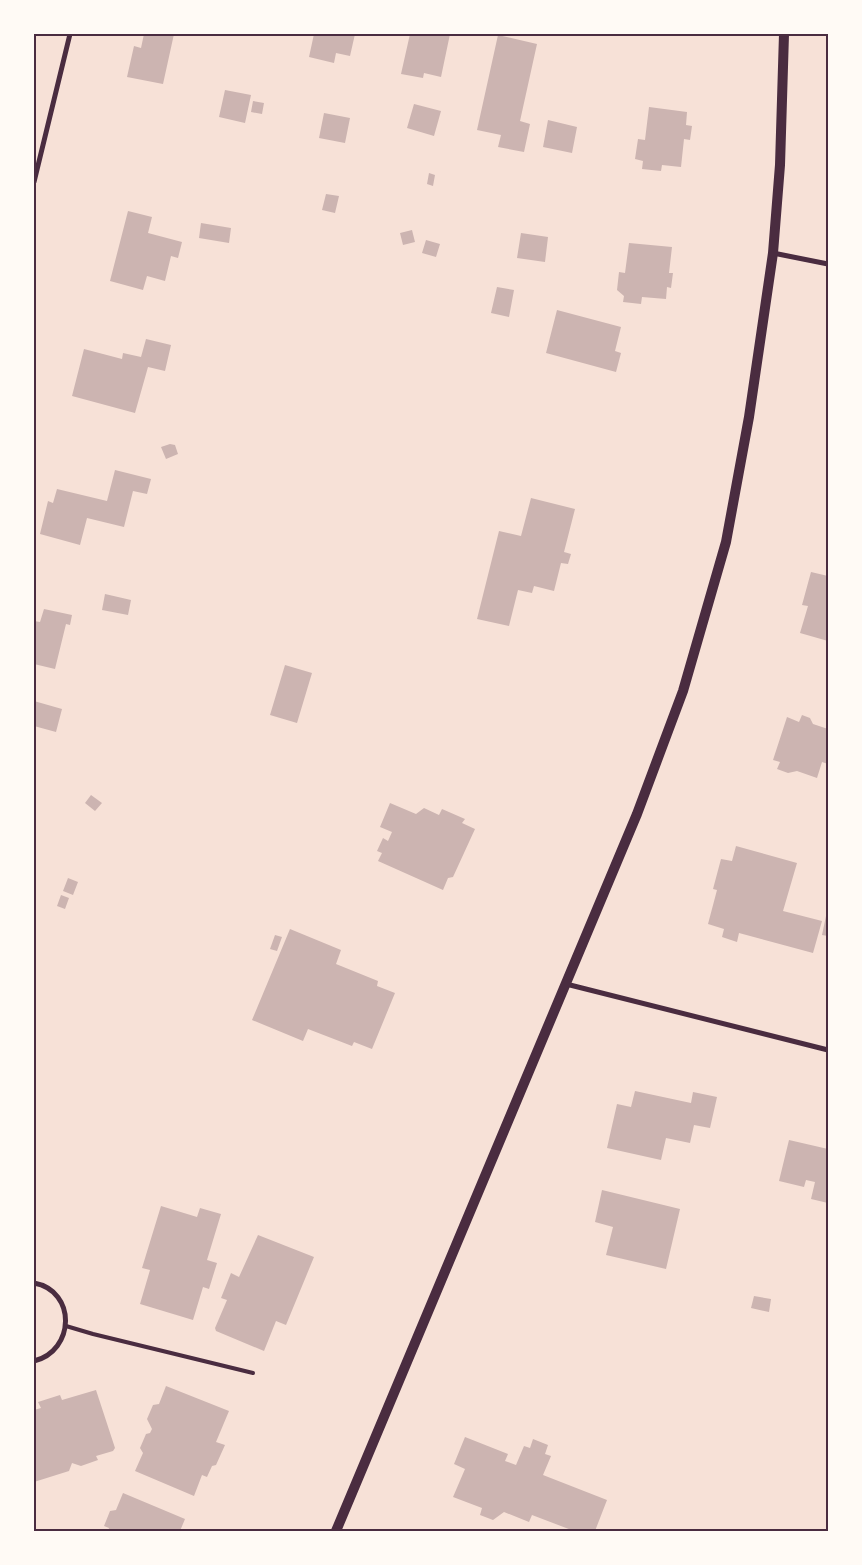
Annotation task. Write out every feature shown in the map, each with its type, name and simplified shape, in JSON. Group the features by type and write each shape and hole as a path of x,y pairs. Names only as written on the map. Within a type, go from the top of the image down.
{"main road":[{"path":"336,1531 637,814 683,691 726,542 749,418 773,253 780,165 784,34"}],"street":[{"path":"34,182 70,34"},
{"path":"773,253 828,264"},
{"path":"566,984 828,1050"},
{"path":"34,1284 51,1290 60,1300 65,1312 66,1326 63,1339 55,1350 43,1359 34,1361"}],"lane":[{"path":"66,1326 252,1373"}],"building":[{"path":"144,34 174,34 163,84 127,77 134,46 141,48"},
{"path":"314,34 355,34 350,56 336,53 334,63 309,57"},
{"path":"410,34 450,34 441,77 424,73 423,78 401,74"},
{"path":"498,35 537,44 520,121 530,124 524,152 498,147 501,135 477,130"},
{"path":"225,90 251,95 245,123 219,117"},
{"path":"253,101 264,103 262,114 251,112"},
{"path":"414,104 441,111 434,136 407,128"},
{"path":"649,107 687,112 686,125 692,126 690,140 684,139 681,167 662,165 661,171 642,169 643,161 635,159 638,139 645,140"},
{"path":"324,113 350,118 345,143 319,138"},
{"path":"548,120 577,127 572,153 543,147"},
{"path":"429,173 435,175 433,186 427,184"},
{"path":"326,194 339,196 335,213 322,210"},
{"path":"128,211 152,217 148,233 182,242 178,258 171,256 165,281 147,276 143,290 110,281"},
{"path":"201,223 231,228 229,243 199,238"},
{"path":"412,230 415,242 403,245 400,233"},
{"path":"521,233 548,237 545,262 517,258"},
{"path":"426,240 440,244 436,257 422,253"},
{"path":"629,243 672,247 669,273 673,273 671,288 667,287 666,299 642,297 641,304 623,302 624,296 617,290 619,272 625,273"},
{"path":"497,287 514,290 509,317 491,313"},
{"path":"557,310 621,327 615,351 621,353 616,372 546,353"},
{"path":"146,339 171,345 165,371 148,367 135,413 72,396 84,349 122,359 123,353 141,357"},
{"path":"170,444 175,445 178,454 166,459 161,447"},
{"path":"115,470 151,479 147,494 133,491 124,527 87,518 80,545 40,534 48,501 53,503 57,489 107,501"},
{"path":"531,498 575,509 564,552 571,554 568,564 561,563 554,591 534,586 532,593 518,590 509,626 477,619 499,531 521,536"},
{"path":"811,572 828,576 828,641 800,633 808,606 802,605"},
{"path":"105,594 131,600 128,615 102,610"},
{"path":"44,609 72,615 70,625 66,624 55,669 34,664 34,621 40,622"},
{"path":"285,665 312,673 297,723 270,715"},
{"path":"34,701 62,709 56,732 34,726"},
{"path":"802,715 810,718 813,724 828,729 828,764 822,762 817,778 797,771 788,773 777,769 780,762 773,760 787,717 799,722"},
{"path":"91,795 102,803 95,811 85,803"},
{"path":"390,803 416,814 424,808 439,815 442,809 465,819 462,823 475,829 453,877 448,878 443,890 378,861 382,853 377,851 383,838 388,841 392,832 380,827"},
{"path":"736,846 797,863 783,911 822,921 813,953 739,933 737,942 722,937 724,929 708,924 717,890 713,889 721,859 732,861"},
{"path":"68,878 78,882 73,895 63,891"},
{"path":"61,895 69,898 65,909 57,906"},
{"path":"826,916 828,917 828,936 822,935"},
{"path":"290,929 341,950 336,964 378,981 377,986 395,993 372,1049 354,1042 352,1046 308,1029 303,1041 252,1020"},
{"path":"275,935 282,937 277,951 270,949"},
{"path":"635,1091 691,1103 693,1092 717,1097 710,1128 694,1125 690,1143 666,1138 661,1160 607,1148 617,1104 631,1107"},
{"path":"789,1140 828,1149 828,1203 811,1199 815,1182 806,1180 804,1187 779,1181"},
{"path":"602,1190 680,1209 666,1269 606,1255 613,1227 595,1222"},
{"path":"161,1206 197,1217 200,1208 221,1214 207,1260 217,1263 209,1289 203,1287 193,1320 140,1304 150,1270 142,1268"},
{"path":"258,1235 314,1257 286,1325 276,1321 264,1351 216,1331 215,1328 227,1300 221,1298 231,1273 239,1277"},
{"path":"754,1296 771,1299 769,1312 751,1308"},
{"path":"166,1386 229,1411 216,1442 225,1445 216,1465 212,1466 207,1477 202,1475 194,1496 135,1471 143,1453 140,1448 146,1434 150,1433 152,1429 147,1419 153,1405 159,1404"},
{"path":"96,1390 115,1448 113,1451 96,1456 98,1460 81,1466 72,1463 69,1471 34,1482 34,1410 41,1408 38,1402 60,1395 62,1400"},
{"path":"465,1437 508,1454 505,1461 516,1465 524,1446 530,1448 533,1439 548,1445 545,1454 551,1456 543,1475 607,1500 595,1531 574,1531 532,1515 529,1522 504,1512 493,1520 480,1515 482,1508 453,1497 465,1469 454,1464"},
{"path":"123,1493 185,1519 180,1531 108,1531 109,1528 104,1526 110,1511 116,1510"}]}
